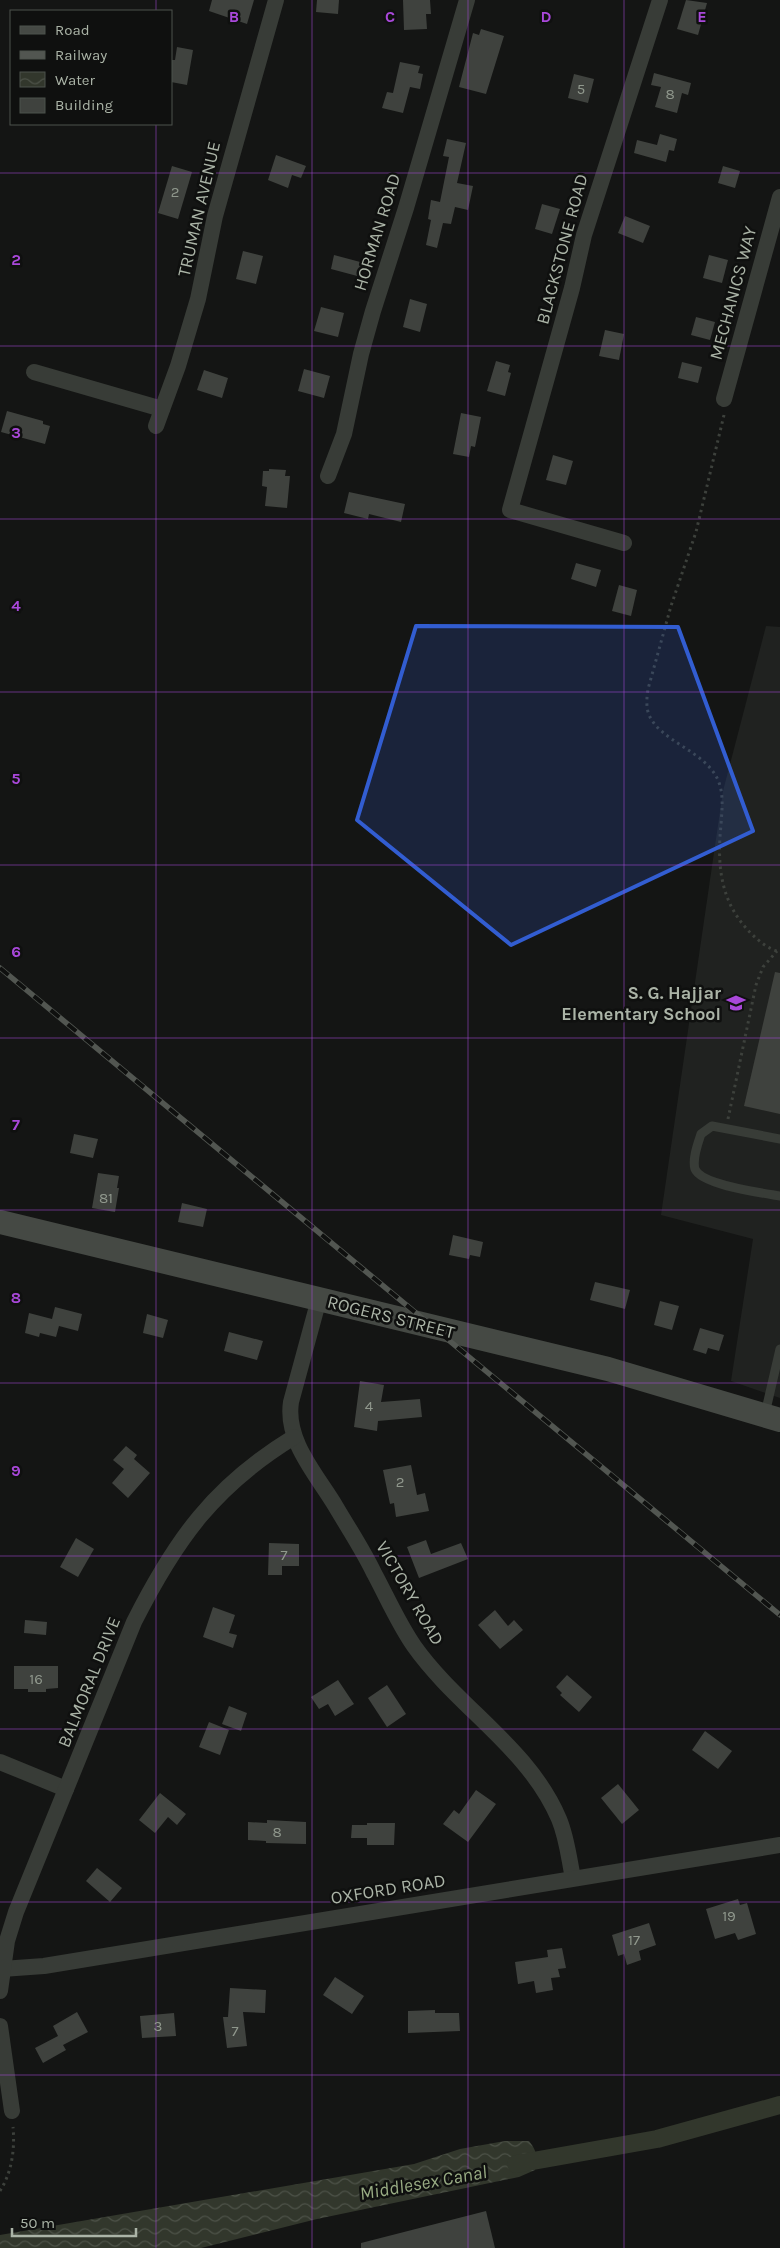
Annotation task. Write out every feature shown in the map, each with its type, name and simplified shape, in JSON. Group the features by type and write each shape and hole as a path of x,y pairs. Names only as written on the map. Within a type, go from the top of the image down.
{"main road":[{"name":"ROGERS STREET","path":"0,1222 608,1369 772,1417"}],"street":[{"name":"TRUMAN AVENUE","path":"156,426 178,366 198,299 215,216 276,0"},
{"name":"HORMAN ROAD","path":"328,476 344,434 361,354 373,312 468,0"},
{"name":"BLACKSTONE ROAD","path":"624,543 510,510 572,288 584,235 660,0"},
{"name":"MECHANICS WAY","path":"724,399 780,197"},
{"path":"34,372 162,409"},
{"name":"VICTORY ROAD","path":"319,1299 291,1402 289,1415 294,1437 360,1546 413,1645 447,1687 520,1758 544,1791 560,1820 573,1878"},
{"name":"BALMORAL DRIVE","path":"0,1991 2,1969 16,1912 134,1622 148,1595 179,1542 214,1498 232,1480 294,1437"},
{"path":"0,1762 66,1789"},
{"name":"OXFORD ROAD","path":"2,1969 44,1966 573,1878 780,1846"},
{"path":"0,2026 12,2111"}],"lane":[{"path":"780,1139 726,1127 712,1126 701,1134 695,1163 699,1174 710,1181 780,1196"},
{"path":"772,1417 780,1349"}],"path":[{"path":"724,399 725,412 700,515 671,606 648,689 647,702 648,712 654,722 704,761 719,780 723,805 719,850 720,872 724,893 732,909 751,934 778,951 764,968 756,985 726,1127"},
{"path":"0,2191 15,2149 12,2111"}],"highlighted area":[{"path":"416,626 678,627 753,831 511,945 357,820"}],"shaded area":[{"name":"S. G. Hajjar Elementary School","path":"766,626 780,627 780,1398 731,1381 753,1239 661,1215 723,791"}],"water":[{"name":"Middlesex Canal","path":"505,2141 529,2141 536,2155 535,2170 519,2177 317,2219 201,2248 0,2248 0,2235 414,2164 460,2149"}],"building":[{"path":"212,0 254,0 247,24 209,11"},
{"path":"317,0 339,0 338,14 316,12"},
{"path":"403,0 430,0 431,14 426,14 427,29 404,30"},
{"path":"686,0 707,3 698,35 677,29"},
{"path":"481,29 504,36 486,94 459,87 473,33 479,35"},
{"path":"177,47 193,50 187,85 172,82 172,60 175,60"},
{"path":"400,62 420,66 418,73 423,74 420,89 410,87 403,113 382,108 387,92 393,93"},
{"path":"654,73 691,83 688,95 682,93 677,113 655,107 661,87 651,85"},
{"path":"574,74 594,79 588,103 568,98"},
{"path":"660,134 677,139 674,151 669,150 666,162 634,153 637,140 657,145"},
{"path":"447,139 466,143 457,183 473,186 468,210 455,207 451,224 443,223 437,248 426,245 431,220 428,219 431,200 440,202 449,157 443,156"},
{"path":"276,155 306,166 301,178 292,175 288,188 268,180"},
{"path":"172,166 192,172 178,219 158,213"},
{"path":"723,166 740,171 735,188 718,183"},
{"path":"542,204 560,209 552,234 535,229"},
{"path":"625,216 650,226 643,243 618,233"},
{"path":"243,251 263,256 256,284 236,279"},
{"path":"334,255 364,263 361,277 331,269"},
{"path":"709,255 728,260 722,283 703,278"},
{"path":"410,299 427,304 420,332 403,327"},
{"path":"321,307 344,313 338,337 314,331"},
{"path":"696,317 715,322 710,340 691,335"},
{"path":"605,330 624,334 619,360 599,356"},
{"path":"496,361 510,365 508,372 511,373 505,396 487,391"},
{"path":"682,362 702,367 698,383 678,378"},
{"path":"304,369 330,376 324,398 298,391"},
{"path":"204,370 228,378 222,398 197,390"},
{"path":"7,411 43,421 43,424 50,426 45,444 1,432"},
{"path":"461,413 481,417 475,447 471,446 469,457 453,454"},
{"path":"553,455 573,461 566,485 546,480"},
{"path":"269,469 286,470 285,476 290,476 287,508 265,506 267,487 262,486 263,471 269,471"},
{"path":"349,492 405,504 401,522 369,514 368,519 344,513"},
{"path":"576,563 601,570 596,587 571,579"},
{"path":"619,585 637,590 631,616 612,611"},
{"path":"775,972 780,973 780,1114 744,1106"},
{"path":"74,1134 98,1139 93,1158 70,1153"},
{"path":"98,1173 119,1176 115,1212 92,1208"},
{"path":"182,1203 207,1209 203,1227 178,1222"},
{"path":"453,1235 483,1242 480,1257 470,1255 469,1259 449,1255"},
{"path":"595,1282 630,1290 625,1309 590,1300"},
{"path":"660,1301 679,1306 672,1330 654,1325"},
{"path":"55,1307 82,1314 78,1331 59,1326 56,1337 40,1333 39,1337 25,1333 29,1313 52,1319"},
{"path":"147,1314 168,1320 163,1338 143,1333"},
{"path":"700,1328 724,1335 719,1351 708,1348 706,1354 693,1350"},
{"path":"229,1332 263,1341 257,1360 224,1351"},
{"path":"360,1381 384,1385 381,1402 420,1399 422,1417 378,1421 377,1431 354,1427"},
{"path":"126,1446 137,1455 134,1459 150,1473 128,1498 112,1483 124,1469 113,1460"},
{"path":"411,1465 417,1495 425,1493 429,1511 396,1517 394,1503 390,1504 383,1470"},
{"path":"76,1538 94,1549 78,1577 60,1567"},
{"path":"426,1540 431,1554 461,1543 468,1559 419,1578 407,1547"},
{"path":"269,1543 299,1544 299,1566 282,1566 282,1575 268,1575"},
{"path":"213,1607 235,1615 229,1633 237,1635 233,1648 203,1637"},
{"path":"495,1610 508,1626 514,1620 523,1630 500,1649 478,1625"},
{"path":"25,1620 47,1622 46,1635 24,1633"},
{"path":"14,1666 58,1666 58,1688 46,1689 46,1692 28,1692 28,1689 14,1689"},
{"path":"567,1675 592,1697 579,1712 560,1695 562,1693 556,1687"},
{"path":"338,1680 354,1704 335,1716 328,1704 319,1709 311,1697"},
{"path":"387,1685 406,1714 387,1727 368,1698"},
{"path":"229,1706 247,1713 241,1731 222,1724"},
{"path":"209,1722 229,1730 220,1755 199,1747"},
{"path":"705,1731 732,1751 718,1769 692,1750"},
{"path":"618,1784 639,1810 622,1824 601,1798"},
{"path":"476,1790 496,1804 468,1842 443,1824 454,1810 459,1814"},
{"path":"160,1793 186,1814 177,1825 168,1817 155,1833 139,1820"},
{"path":"267,1820 306,1822 306,1844 266,1843 266,1841 248,1840 248,1822 267,1823"},
{"path":"367,1823 395,1823 394,1845 367,1845 367,1838 351,1838 352,1825 367,1825"},
{"path":"97,1868 122,1888 110,1902 86,1881"},
{"path":"738,1899 740,1905 747,1903 756,1934 738,1940 735,1933 715,1939 706,1909"},
{"path":"649,1923 656,1945 639,1951 641,1960 627,1965 624,1954 618,1956 612,1935"},
{"path":"562,1948 566,1968 558,1969 560,1977 551,1978 553,1990 536,1993 534,1981 518,1984 515,1962 548,1957 547,1950"},
{"path":"335,1977 364,1996 352,2014 323,1995"},
{"path":"230,1988 266,1990 265,2013 243,2012 247,2046 227,2048 223,2017 228,2017"},
{"path":"435,2010 435,2013 459,2013 460,2031 408,2033 408,2011"},
{"path":"77,2012 88,2032 63,2045 66,2050 43,2063 35,2048 58,2036 53,2026"},
{"path":"174,2013 176,2036 142,2038 140,2016"},
{"path":"486,2211 495,2248 361,2248 361,2243"}],"waterway":[{"name":"Middlesex Canal","path":"516,2164 657,2139 780,2105"}],"railway":[{"path":"0,968 780,1615"}],"place":[{"name":"S. G. Hajjar Elementary School","path":"736,1003"}]}
